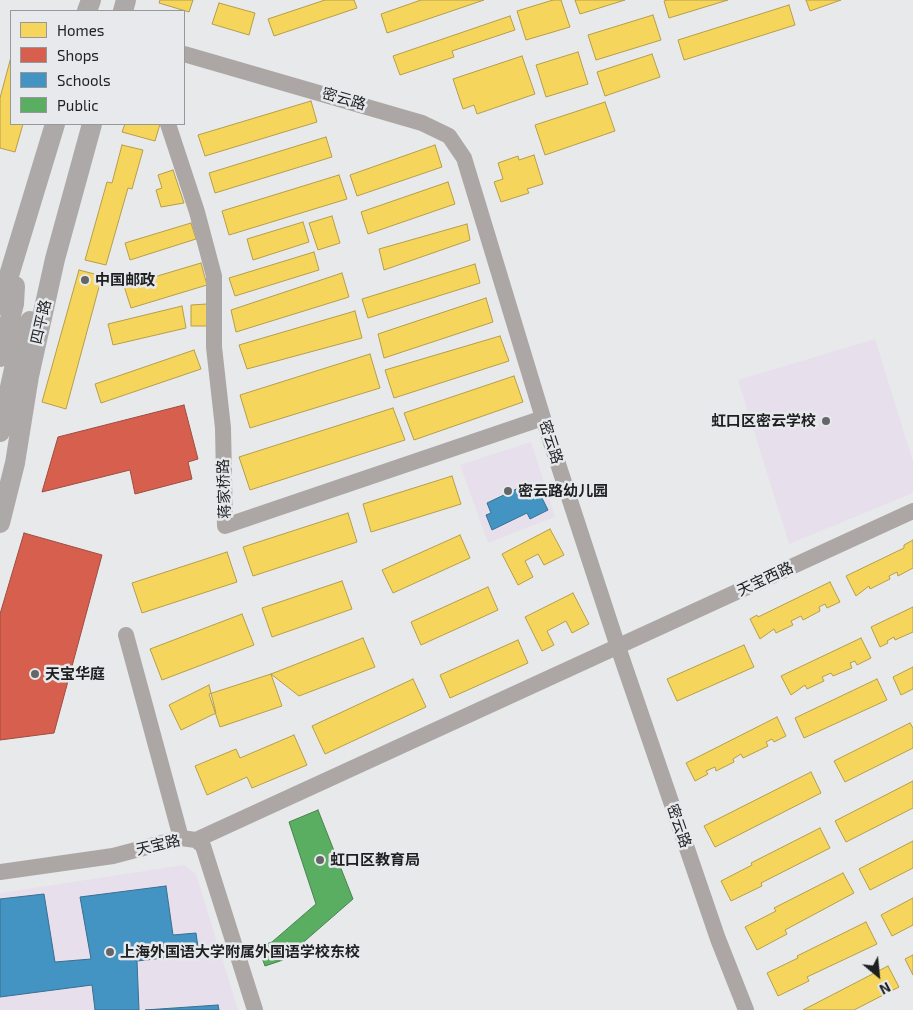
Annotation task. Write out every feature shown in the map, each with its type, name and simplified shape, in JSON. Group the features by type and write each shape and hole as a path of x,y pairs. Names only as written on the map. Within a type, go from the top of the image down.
{"main road":[{"path":"0,305 55,125"},
{"name":"四平路","path":"0,523 15,464 29,376 55,260 92,125"},
{"path":"0,357 15,296 14,259"},
{"path":"0,432 14,369 30,318 55,260"}],"street":[{"name":"密云路","path":"185,54 422,123 449,136 464,158 543,418 618,647 718,939 746,1010"},
{"name":"蒋家桥路","path":"168,125 214,276 214,347 223,428 225,526 543,418"},
{"name":"天宝西路","path":"188,839 618,647 913,511"},
{"path":"126,635 188,839"},
{"name":"天宝路","path":"0,872 113,856 188,839 203,846 255,1010"}],"shaded area":[{"name":"虹口区密云学校","path":"875,339 913,461 913,493 789,544 738,380"},
{"name":"密云路幼儿园","path":"531,442 555,517 488,543 460,465"},
{"name":"上海外国语大学附属外国语学校东校","path":"184,865 196,874 238,1010 0,1010 0,893"}],"building: Homes":[{"path":"160,0 193,0 189,12 159,3"},
{"path":"325,0 354,0 357,8 274,36 268,19"},
{"path":"421,0 484,0 387,33 381,14"},
{"path":"553,0 561,0 570,27 526,40 517,11"},
{"path":"575,0 625,0 580,14"},
{"path":"728,0 669,18 664,1"},
{"path":"806,0 841,0 810,11"},
{"path":"219,3 255,13 249,35 212,24"},
{"path":"789,5 795,25 684,60 678,40"},
{"path":"653,15 661,40 596,60 588,35"},
{"path":"510,16 515,30 452,51 454,57 400,75 393,56"},
{"path":"578,52 588,84 546,97 536,65"},
{"path":"652,54 660,77 605,96 597,72"},
{"path":"522,56 535,94 477,114 474,105 463,109 453,79"},
{"path":"10,61 10,125 23,125 15,152 0,148 0,98"},
{"path":"311,101 317,122 205,156 198,135"},
{"path":"605,102 615,131 545,155 535,125"},
{"path":"125,125 160,125 155,141 122,132"},
{"path":"326,137 332,157 215,193 209,173"},
{"path":"122,145 143,150 132,189 128,188 106,265 85,260 107,182 112,183"},
{"path":"435,145 442,167 357,196 350,175"},
{"path":"534,155 543,184 527,189 529,193 501,202 494,182 503,179 498,163 518,156 519,160"},
{"path":"173,170 184,203 161,207 156,190 162,188 158,175"},
{"path":"339,175 347,199 229,235 222,211"},
{"path":"448,182 455,204 368,234 361,212"},
{"path":"332,216 340,243 318,250 309,223"},
{"path":"303,222 309,242 253,260 247,239"},
{"path":"191,223 196,239 130,260 125,243"},
{"path":"467,224 470,240 384,270 379,249"},
{"path":"314,252 319,270 235,296 229,278"},
{"path":"201,263 207,285 131,308 124,286"},
{"path":"475,264 480,283 368,318 362,299"},
{"path":"79,270 102,276 66,409 42,402"},
{"path":"342,273 349,297 236,332 231,310"},
{"path":"486,298 493,322 384,358 378,334"},
{"path":"207,304 207,326 191,326 191,305"},
{"path":"182,306 186,328 113,345 108,324"},
{"path":"355,311 362,338 247,369 239,345"},
{"path":"500,336 509,361 394,398 385,370"},
{"path":"194,350 201,369 101,403 95,384"},
{"path":"370,354 380,388 250,428 240,395"},
{"path":"514,376 523,402 414,440 404,413"},
{"path":"393,408 405,440 250,490 239,457"},
{"path":"452,476 461,504 371,532 363,504"},
{"path":"348,513 357,542 253,576 243,547"},
{"path":"550,529 564,555 544,565 538,554 525,561 533,577 518,585 502,554"},
{"path":"460,535 470,558 393,593 382,570"},
{"path":"913,540 913,568 898,576 897,572 889,576 890,579 870,589 869,586 856,596 846,576 904,548 904,545"},
{"path":"227,552 237,582 142,613 132,583"},
{"path":"342,581 352,609 272,637 262,608"},
{"path":"830,582 840,602 827,608 825,604 819,607 820,611 803,620 801,616 791,621 793,625 776,633 774,629 760,639 750,619 757,615 758,617"},
{"path":"488,587 498,610 421,645 411,622"},
{"path":"573,593 589,624 572,633 566,621 547,631 554,645 542,651 525,617"},
{"path":"913,607 913,632 895,640 894,637 880,647 871,627"},
{"path":"242,614 254,645 162,680 150,649"},
{"path":"363,638 375,667 299,696 271,674"},
{"path":"861,638 871,658 857,665 855,661 850,663 852,668 833,676 831,673 822,677 824,681 807,689 805,685 791,695 781,676"},
{"path":"518,640 528,663 450,698 440,675"},
{"path":"744,645 754,667 677,701 667,679"},
{"path":"913,667 913,689 901,695 893,677"},
{"path":"271,674 282,706 220,727 209,694"},
{"path":"413,679 426,707 325,754 312,726"},
{"path":"877,679 887,700 804,738 795,718"},
{"path":"209,685 216,713 181,730 169,705"},
{"path":"777,717 786,736 774,742 772,739 766,742 768,746 743,758 741,754 733,759 734,762 716,771 715,767 706,771 708,774 695,781 686,763"},
{"path":"910,723 913,728 913,748 845,782 834,761"},
{"path":"294,735 307,765 252,788 247,777 207,795 195,766 236,749 240,758"},
{"path":"811,772 821,793 715,847 704,826"},
{"path":"913,781 913,808 846,842 835,821"},
{"path":"820,828 830,848 761,883 762,886 731,901 721,881 752,865 751,863"},
{"path":"913,841 913,868 870,890 859,869"},
{"path":"843,873 854,893 785,930 787,934 757,950 745,927 776,911 774,908"},
{"path":"913,898 913,925 892,936 881,915"},
{"path":"866,922 877,944 807,977 809,981 778,996 767,973"},
{"path":"913,955 913,975 905,959"},
{"path":"888,966 899,987 854,1010 803,1010"}],"building: Shops":[{"path":"184,405 198,459 188,462 192,479 135,494 130,470 42,492 58,437"},
{"name":"天宝华庭","path":"24,533 102,555 54,733 0,740 0,614"}],"building: Schools":[{"path":"527,484 532,493 538,490 548,510 530,519 527,513 492,530 486,515 491,513 487,503"},
{"path":"166,886 173,935 196,933 199,954 137,961 139,1010 95,1010 92,985 0,997 0,899 44,894 55,962 91,959 80,897"},
{"path":"218,1005 219,1010 145,1010"}],"building: Public":[{"name":"虹口区教育局","path":"318,810 353,899 283,960 265,966 258,947 272,942 316,904 289,822"}],"place":[{"name":"中国邮政","path":"85,280"},
{"name":"虹口区密云学校","path":"826,421"},
{"name":"密云路幼儿园","path":"508,491"},
{"name":"天宝华庭","path":"35,674"},
{"name":"虹口区教育局","path":"320,860"},
{"name":"上海外国语大学附属外国语学校东校","path":"110,952"}]}
